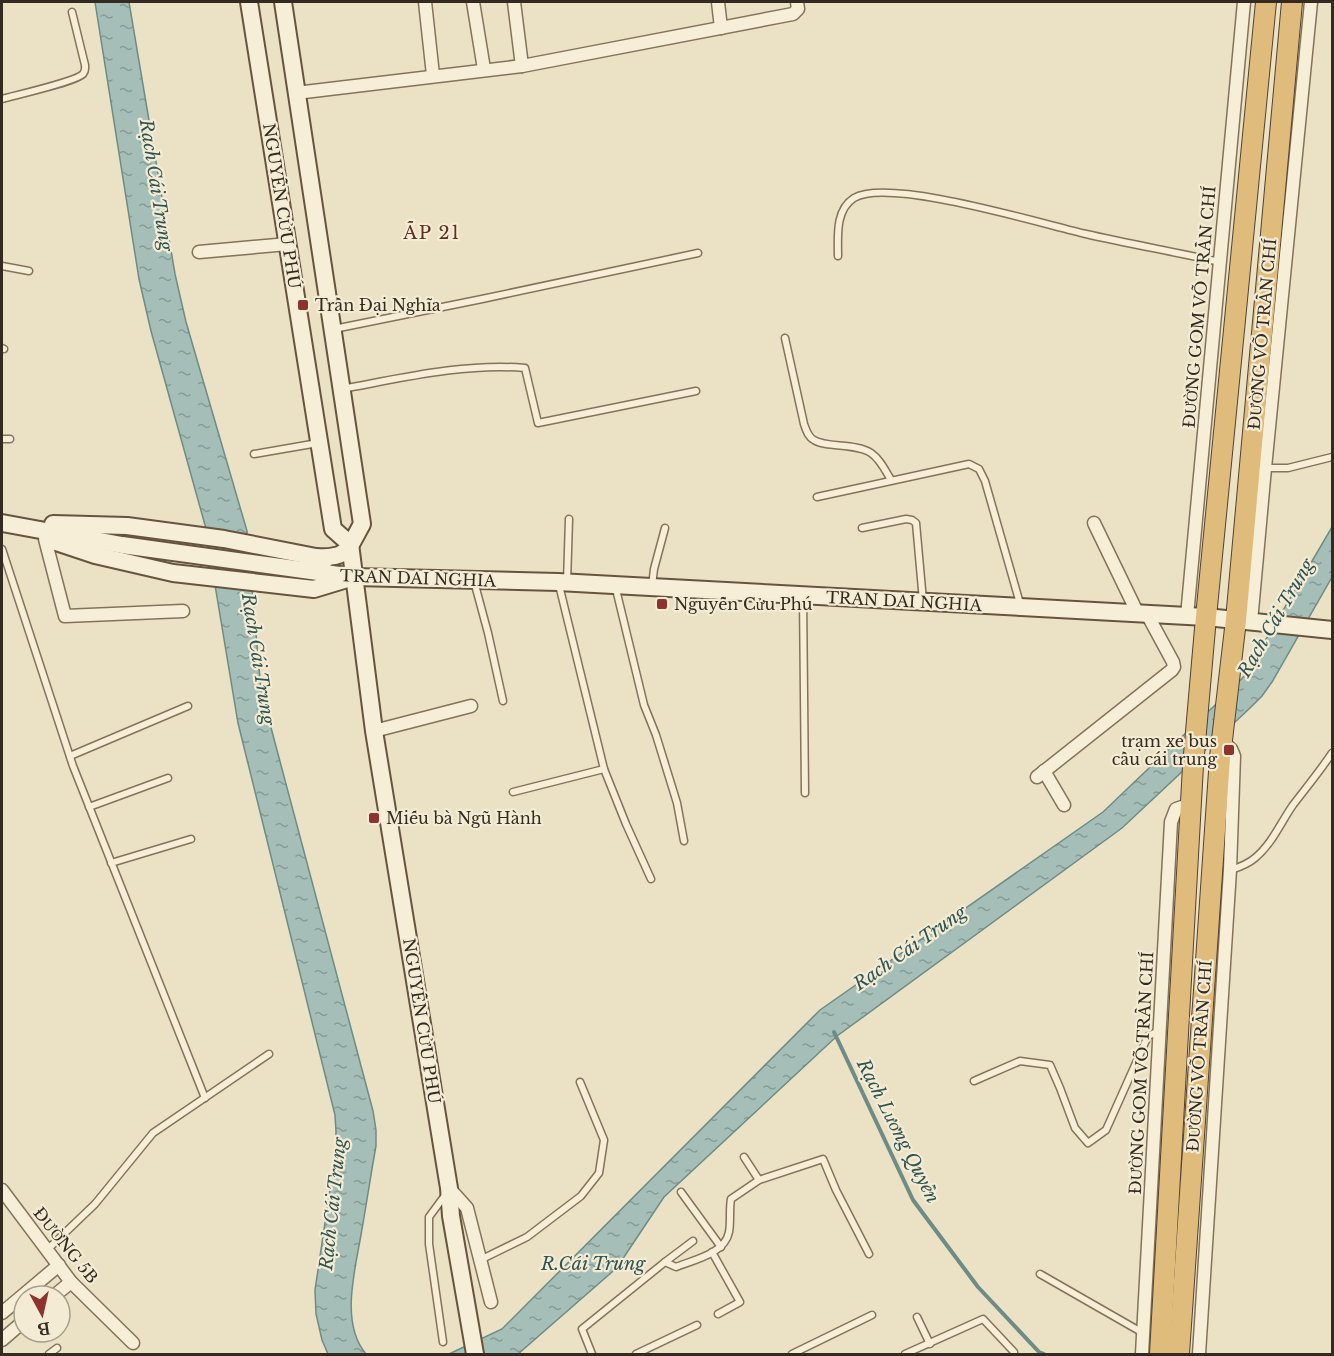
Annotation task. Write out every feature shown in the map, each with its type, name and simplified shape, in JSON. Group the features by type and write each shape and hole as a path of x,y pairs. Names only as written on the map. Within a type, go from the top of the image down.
{"highway":[{"name":"ĐƯỜNG VÕ TRẦN CHÍ","path":"1175,1354 1191,804 1202,663 1196,617 1266,2"},
{"name":"ĐƯỜNG VÕ TRẦN CHÍ","path":"1175,1354 1221,749 1231,666 1249,621 1257,468 1292,2"}],"main road":[{"name":"NGUYỄN CỬU PHÚ","path":"249,2 333,529 350,544"},
{"name":"NGUYỄN CỬU PHÚ","path":"283,2 362,524 350,544 374,731 475,1354"},
{"name":"TRAN DAI NGHIA","path":"2,523 122,545 354,577 563,582 803,595 1196,617 1332,630"},
{"path":"2,523 127,526 224,539 329,558 338,557 350,544"},
{"path":"2,523 95,555 173,573 314,590 344,596 351,600 359,612"},
{"path":"316,557 354,577"},
{"path":"314,590 354,577"}],"street":[{"path":"424,2 433,75"},
{"path":"473,2 484,69"},
{"path":"514,2 522,66"},
{"path":"718,2 721,27"},
{"path":"296,93 522,66 793,14 798,9 796,2"},
{"name":"ĐƯỜNG GOM VÕ TRẦN CHÍ","path":"1196,617 1220,262 1244,2"},
{"path":"1257,468 1311,2"},
{"path":"199,252 288,244"},
{"path":"1064,805 1041,774 1173,667 1173,662 1143,614 1094,523"},
{"path":"45,539 65,616 183,611"},
{"path":"374,731 471,706"},
{"path":"1199,1354 1230,870 1234,756 1231,749 1221,749"},
{"name":"ĐƯỜNG GOM VÕ TRẦN CHÍ","path":"1142,1354 1171,822 1176,809 1191,804"},
{"path":"449,1188 467,1208 491,1302"},
{"name":"ĐƯỜNG 5B","path":"2,1190 71,1282 133,1343"},
{"path":"2,1313 58,1265"}],"lane":[{"path":"2,99 70,80 82,74 86,65 72,12"},
{"path":"838,256 839,222 847,204 855,198 879,192 902,193 983,209 1085,234 1220,262"},
{"path":"333,329 698,253"},
{"path":"2,266 29,271"},
{"path":"785,338 804,424 809,436 816,442 870,452 880,462 891,480"},
{"path":"342,389 441,372 503,366 525,369 538,423 696,391"},
{"path":"2,440 10,439"},
{"path":"254,454 319,443"},
{"path":"1257,468 1288,468 1332,457"},
{"path":"817,497 969,464 979,469 985,481 1022,607"},
{"path":"569,519 563,582 604,769 651,879"},
{"path":"862,528 906,519 916,523 923,602"},
{"path":"651,587 665,528"},
{"path":"2,549 70,756 205,1098"},
{"path":"474,580 503,701"},
{"path":"615,585 644,705 656,735 681,821 684,841"},
{"path":"803,595 805,793"},
{"path":"70,756 188,706"},
{"path":"1230,870 1243,866 1265,848 1332,753"},
{"path":"513,792 604,769"},
{"path":"89,807 168,778"},
{"path":"111,863 190,839"},
{"path":"974,1081 1020,1061 1050,1065 1075,1128 1088,1143 1106,1130 1148,1036 1160,1031"},
{"path":"47,1250 95,1204 153,1133 269,1054"},
{"path":"480,1260 527,1237 581,1196 599,1173 604,1140 580,1082"},
{"path":"744,1157 759,1180"},
{"path":"665,1262 675,1267 721,1247 729,1235 731,1198 759,1180 823,1159 868,1254"},
{"path":"443,1342 429,1244 429,1217 449,1188"},
{"path":"681,1192 721,1247"},
{"path":"592,1354 582,1329 693,1241"},
{"path":"712,1252 740,1302 718,1314"},
{"path":"1040,1274 1143,1334"},
{"path":"792,1354 872,1316"},
{"path":"916,1317 930,1344"},
{"path":"905,1354 983,1319 1014,1352"},
{"path":"636,1354 697,1325"},
{"path":"49,1354 57,1348"}],"water":[{"name":"Rạch Cái Trung","path":"95,2 129,2 175,274 186,322 247,531 261,690 373,1111 376,1146 354,1277 351,1310 358,1341 366,1354 328,1354 316,1314 315,1290 336,1149 335,1115 238,723 205,525 151,331 139,279"},
{"name":"R.Cái Trung","path":"1332,527 1332,577 1272,682 1250,708 1122,828 837,1036 664,1197 612,1272 518,1354 449,1354 502,1329 820,1010 1103,812 1245,675"}],"waterway":[{"name":"Rạch Lương Quyền","path":"834,1032 913,1200 978,1287 1039,1352 1044,1354"}],"place":[{"name":"Trần Đại Nghĩa","path":"303,305"},
{"name":"Nguyễn Cửu Phú","path":"662,604"},
{"name":"trạm xe bus cầu cái trung","path":"1229,750"},
{"name":"Miếu bà Ngũ Hành","path":"374,818"}],"district":[{"name":"ẤP 21","path":"432,233"}]}
